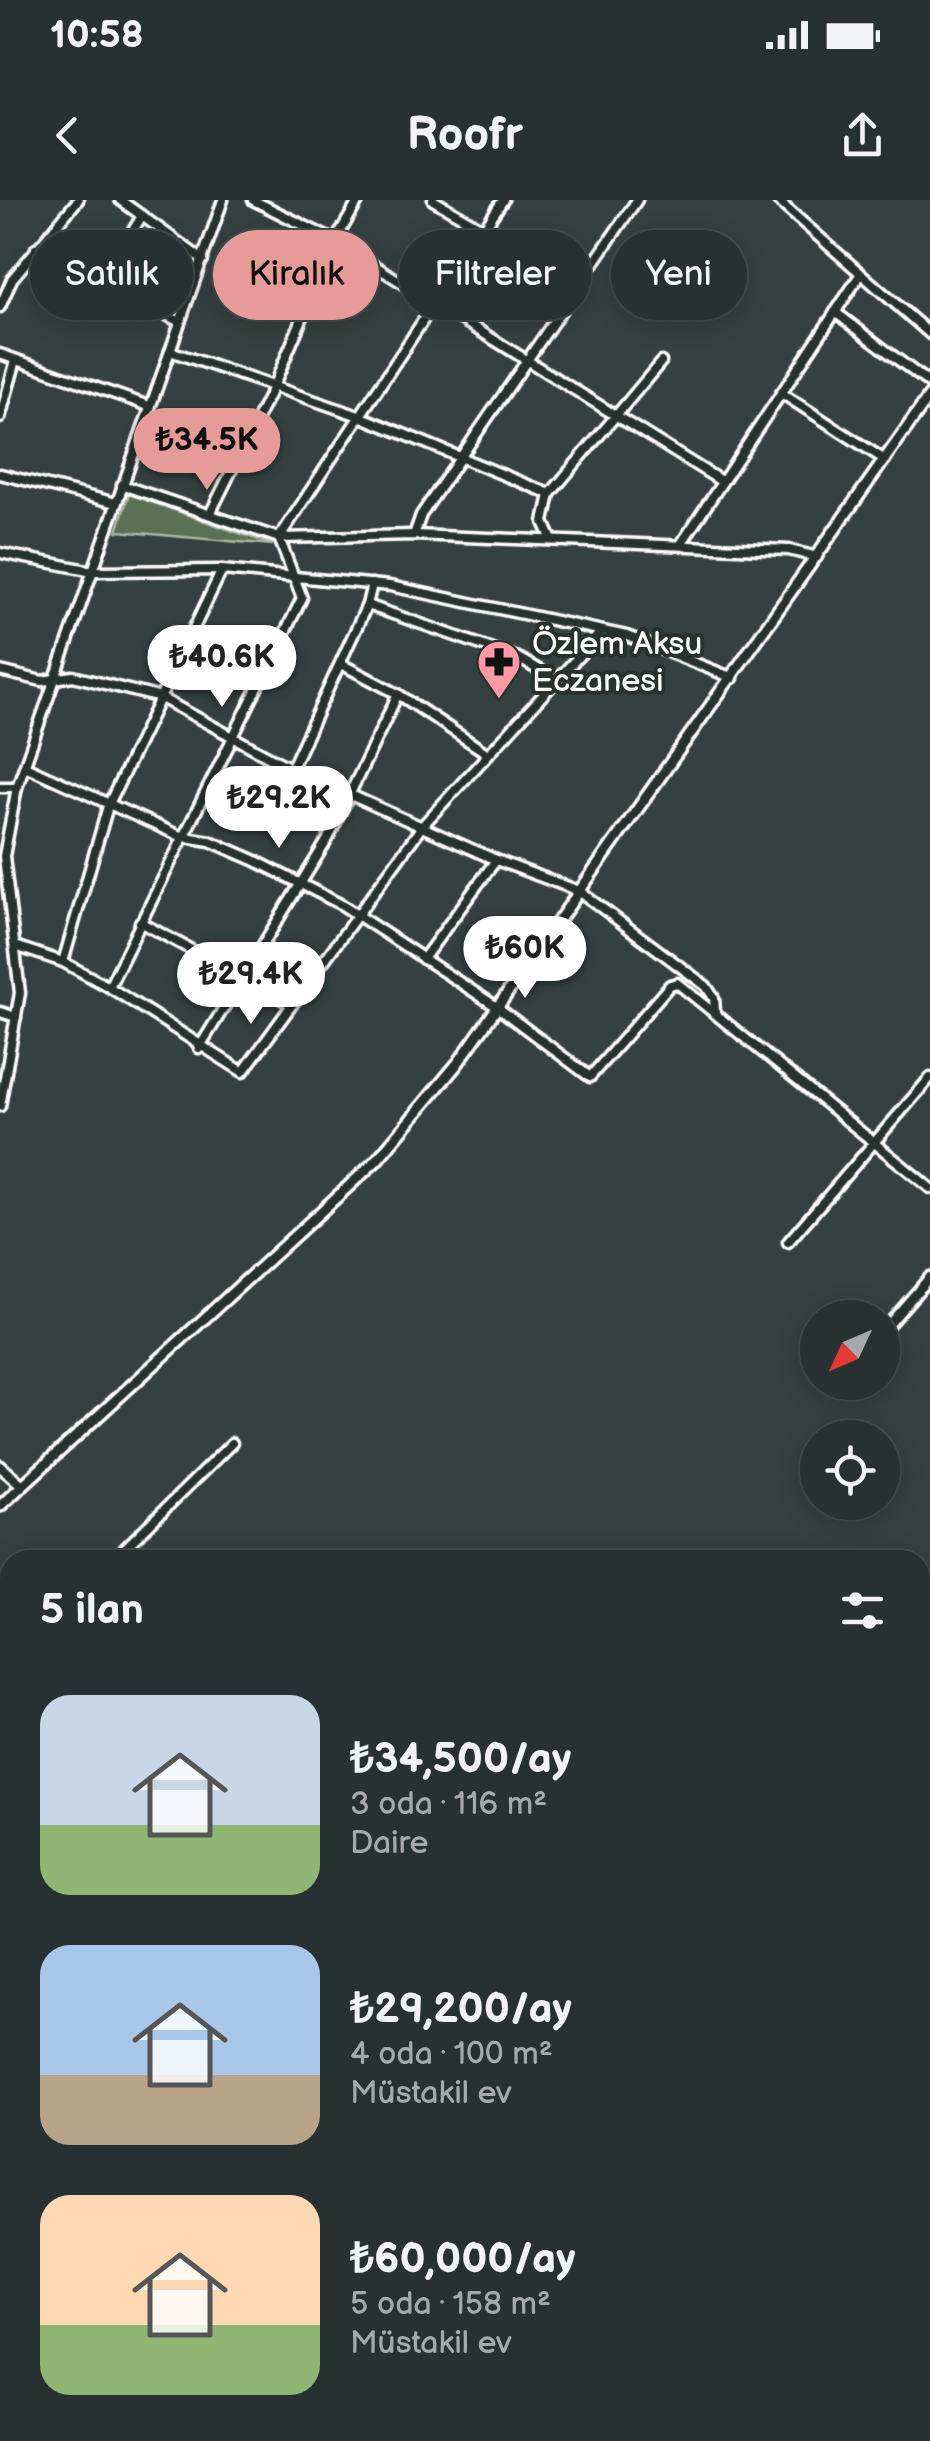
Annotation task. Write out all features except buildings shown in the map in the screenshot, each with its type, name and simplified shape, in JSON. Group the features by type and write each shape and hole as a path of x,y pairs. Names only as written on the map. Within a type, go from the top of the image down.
{"street":[{"path":"52,230 78,200"},
{"path":"120,200 203,260"},
{"path":"0,1106 20,993 4,856 17,787 223,200"},
{"path":"252,200 313,230"},
{"path":"342,230 359,200"},
{"path":"434,200 484,229 502,200"},
{"path":"591,270 637,200"},
{"path":"776,200 930,334"},
{"path":"133,230 142,216"},
{"path":"0,307 12,279 30,256"},
{"path":"681,544 860,275"},
{"path":"835,312 930,384"},
{"path":"176,320 180,322"},
{"path":"210,514 302,320"},
{"path":"279,538 424,320"},
{"path":"466,320 721,482"},
{"path":"414,534 421,515 558,320"},
{"path":"170,351 362,417 550,494"},
{"path":"0,354 149,406"},
{"path":"0,418 16,360"},
{"path":"552,540 544,522 550,494 660,362"},
{"path":"781,393 885,460"},
{"path":"0,1506 376,1161 424,1107 733,678 930,395"},
{"path":"0,474 116,504"},
{"path":"122,485 279,538 414,534 681,544 789,550 817,556"},
{"path":"109,987 180,836 234,738 302,598 279,538"},
{"path":"0,553 92,570 222,570 372,584 602,630 733,678"},
{"path":"62,962 108,806 222,570"},
{"path":"273,808 367,606 372,584"},
{"path":"367,606 518,658 556,680"},
{"path":"15,946 62,962 109,987 199,1048 243,1072 424,825 602,630"},
{"path":"341,664 398,694 488,754"},
{"path":"0,671 42,682 55,676 73,676 161,698 290,768 496,860 578,891 706,986 714,998 715,1011"},
{"path":"199,1048 328,839 347,792 398,694"},
{"path":"25,766 108,806 180,836 210,841 301,883 356,914 497,1007 590,1077 673,983 715,1011 930,1188"},
{"path":"0,787 17,787"},
{"path":"423,959 496,860"},
{"path":"140,922 291,1004"},
{"path":"0,930 13,930"},
{"path":"0,1012 16,1017"},
{"path":"788,1242 930,1078"},
{"path":"900,1311 930,1277"},
{"path":"123,1550 232,1444"},
{"path":"0,1466 22,1485"}],"green space":[{"path":"129,494 273,545 117,531"}],"place":[{"name":"Özlem Aksu Eczanesi","path":"499,700"}]}
